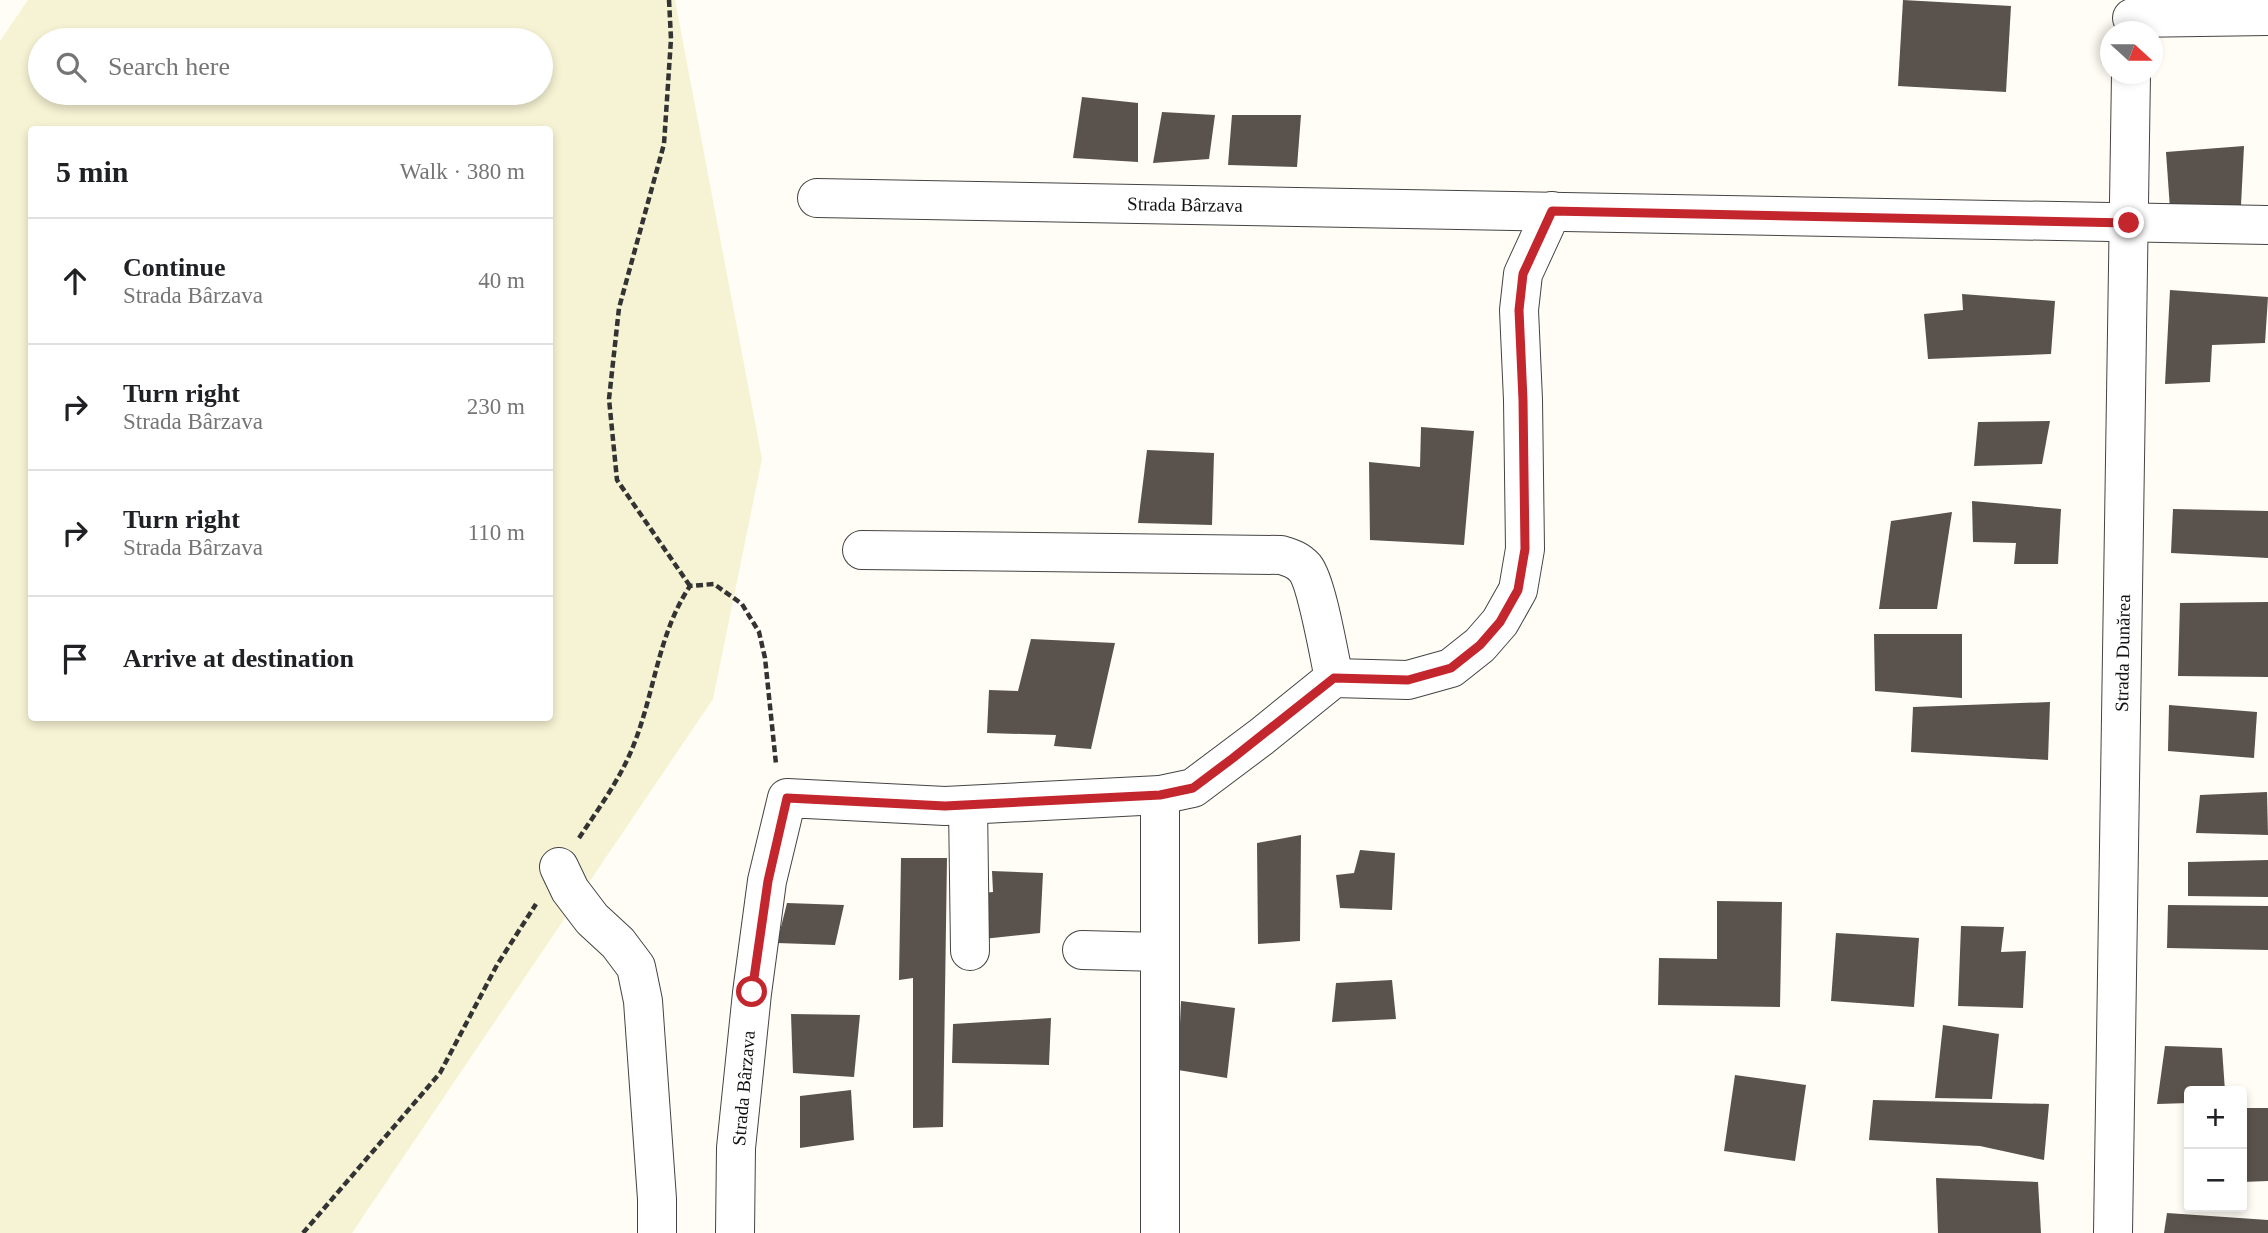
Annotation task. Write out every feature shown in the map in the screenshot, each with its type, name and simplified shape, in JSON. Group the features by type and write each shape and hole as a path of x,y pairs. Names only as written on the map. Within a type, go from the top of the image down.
{"street":[{"path":"2132,17 2268,16"},
{"name":"Strada Dunărea","path":"2113,1233 2131,84"},
{"name":"Strada Bârzava","path":"817,198 2268,225"},
{"path":"862,550 1281,555 1296,559 1306,570 1315,596 1334,678 1408,680 1451,668 1480,645 1500,622 1518,590 1525,549 1519,310 1523,274 1552,211"},
{"name":"Strada Bârzava","path":"735,1233 736,1148 752,992 768,881 787,798 945,806 1160,795 1193,788 1334,678"},
{"path":"1160,795 1160,1233"},
{"path":"968,805 970,951"},
{"path":"559,867 569,890 618,943 636,967 644,1014 657,1233"},
{"path":"1082,950 1160,952"}],"path":[{"path":"669,0 671,39 664,144 619,308 609,399 617,480 690,586"}],"shaded area":[{"path":"28,0 675,0 762,459 713,699 352,1233 0,1233 0,41"}],"building":[{"path":"1903,0 2011,6 2006,92 1898,86"},
{"path":"1082,97 1138,103 1138,162 1073,158"},
{"path":"1162,112 1215,115 1209,159 1153,163"},
{"path":"1232,115 1301,115 1297,167 1228,165"},
{"path":"2244,146 2241,205 2170,209 2166,152"},
{"path":"2170,290 2268,297 2265,343 2212,345 2210,382 2165,384"},
{"path":"1962,294 2055,301 2051,354 1928,359 1924,314 1963,310"},
{"path":"2050,421 2042,464 1974,466 1978,422"},
{"path":"1421,427 1474,431 1464,545 1370,540 1369,462 1420,467"},
{"path":"1147,450 1214,453 1212,525 1138,523"},
{"path":"1972,501 2061,509 2058,564 2014,564 2016,543 1973,542"},
{"path":"2173,509 2268,511 2268,558 2171,553"},
{"path":"1952,512 1937,609 1879,609 1891,521"},
{"path":"2268,602 2268,677 2178,676 2180,603"},
{"path":"1874,634 1962,634 1962,698 1875,691"},
{"path":"1031,639 1115,643 1091,749 1054,746 1056,735 987,733 989,690 1018,691"},
{"path":"2050,702 2048,760 1911,752 1913,707"},
{"path":"2169,705 2257,712 2254,758 2168,751"},
{"path":"2267,792 2268,835 2196,833 2200,795"},
{"path":"1301,835 1300,941 1258,944 1257,843"},
{"path":"1360,850 1395,853 1392,910 1340,908 1336,875 1354,873"},
{"path":"901,858 947,858 943,1127 913,1128 913,978 899,980"},
{"path":"2268,860 2268,897 2188,896 2188,862"},
{"path":"992,871 1043,873 1040,933 983,939 982,893 993,892"},
{"path":"1717,901 1782,902 1780,1007 1658,1005 1659,958 1717,959"},
{"path":"787,903 844,905 835,945 777,943"},
{"path":"2168,905 2268,906 2268,950 2167,948"},
{"path":"1961,926 2004,927 2001,952 2026,951 2023,1008 1958,1006"},
{"path":"1836,933 1919,938 1914,1007 1831,1001"},
{"path":"1392,980 1396,1019 1332,1022 1336,983"},
{"path":"1181,1001 1235,1008 1227,1078 1178,1070"},
{"path":"791,1014 860,1015 854,1077 793,1073"},
{"path":"1051,1018 1049,1065 952,1063 953,1024"},
{"path":"1943,1025 1999,1034 1992,1099 1935,1098"},
{"path":"2165,1046 2222,1048 2225,1086 2184,1086 2184,1103 2157,1104"},
{"path":"1735,1075 1806,1085 1795,1161 1724,1151"},
{"path":"851,1090 854,1140 800,1148 800,1096"},
{"path":"1873,1100 2049,1104 2044,1160 1980,1146 1869,1140"},
{"path":"2247,1108 2268,1108 2268,1181 2247,1182"},
{"path":"1936,1178 2038,1182 2041,1233 1938,1233"},
{"path":"2167,1213 2268,1220 2268,1233 2164,1233"}],"route":[{"path":"752,992 768,881 787,798 945,806 1160,795 1193,788 1334,678 1408,680 1451,668 1480,645 1500,622 1518,590 1525,549 1519,310 1523,274 1552,211 2129,223"}]}
